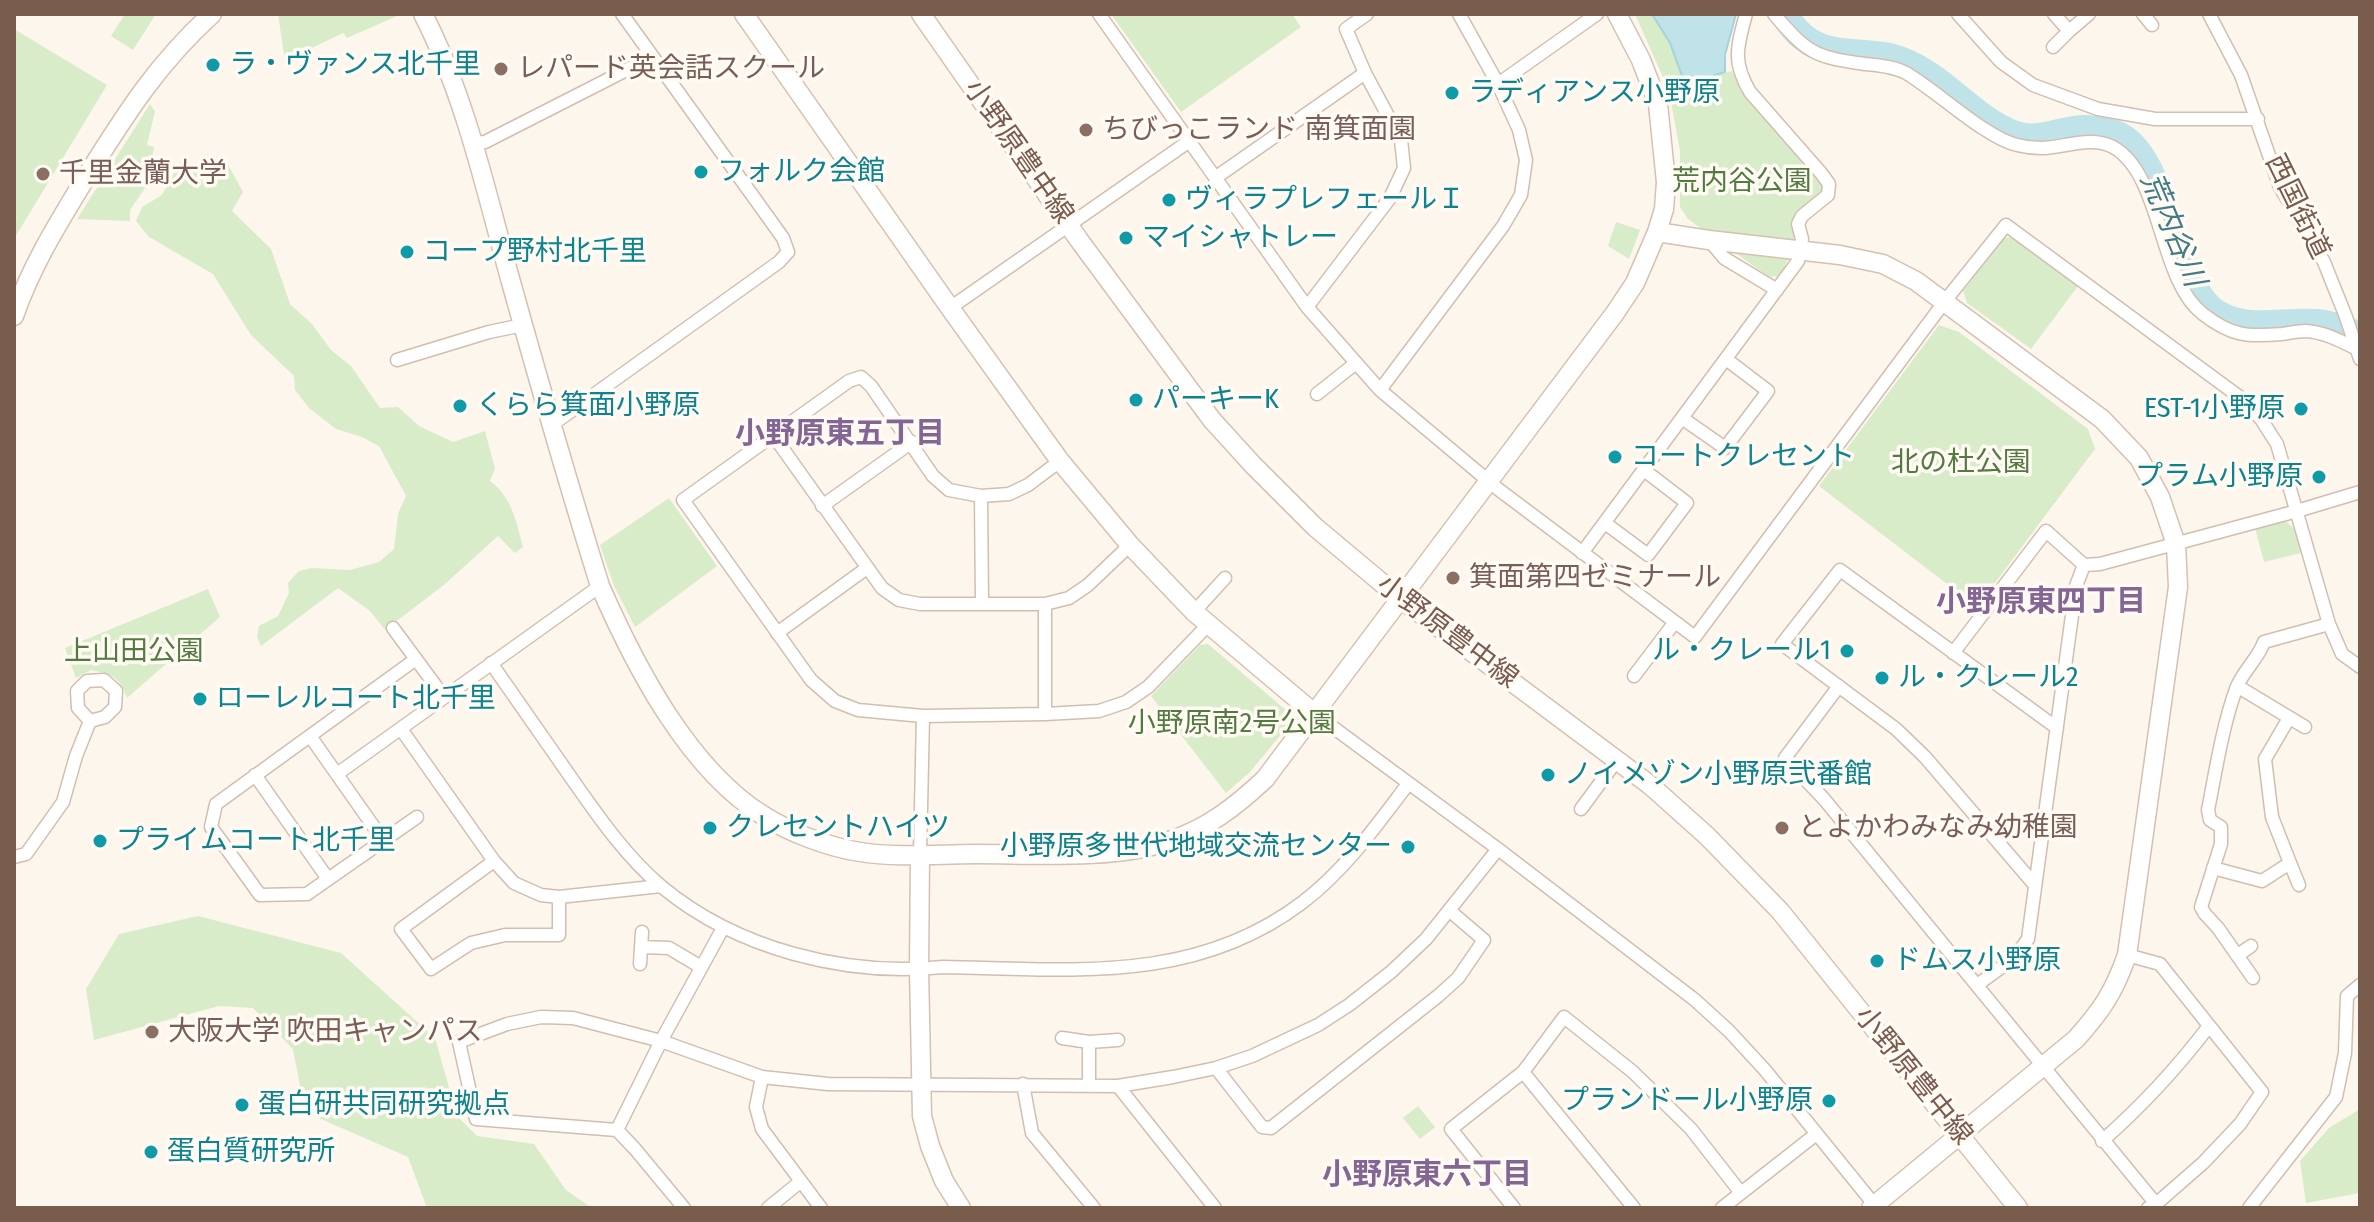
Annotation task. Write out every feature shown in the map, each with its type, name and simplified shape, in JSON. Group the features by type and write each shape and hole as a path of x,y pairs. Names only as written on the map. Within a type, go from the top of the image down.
{"street":[{"path":"14,316 34,265 136,98 181,42 212,14"},
{"path":"553,424 779,262 788,252 783,238 622,14"},
{"path":"744,14 1060,461 1130,545 1201,618 1315,714 1695,1000 1765,1070 1874,1207 2076,1039 2101,1012 2117,984 2127,955 2178,587 2176,544 2160,497 2139,458 2102,419 1916,281 1883,264 1840,255 1657,232"},
{"name":"小野原豊中線","path":"921,14 1069,224 1222,431 1253,465 1315,527 1401,599 1662,795 1744,872 1789,922 2018,1208"},
{"path":"1099,14 1307,307 1380,390 1489,482 1695,637 1945,301 2006,225 2241,398 2261,419 2277,444 2329,624 2342,654 2360,667"},
{"path":"1307,307 1390,198 1404,168 1401,140 1365,73 1346,29 1367,14"},
{"path":"1380,390 1503,226 1521,195 1526,160 1519,130 1498,84 1459,14"},
{"path":"1498,84 1597,14"},
{"path":"426,15 474,143 523,325 600,586 616,625 648,684 716,778 764,816 813,839 861,852 920,854 1127,851 1167,842 1200,829 1236,806 1265,779 1635,283 1657,232 1664,209 1666,182 1658,104 1641,60 1617,14"},
{"path":"1582,553 1798,261 1798,224 1802,216 1828,195 1829,184 1743,81 1736,54 1746,14"},
{"path":"1774,14 1798,42 1815,53 1832,59 1902,71 2014,145 2040,148 2086,142 2111,146 2128,159 2140,176 2184,294 2200,313 2231,333 2254,337 2306,331 2333,337 2358,354"},
{"path":"1958,14 2001,62 2033,85 2098,109 2155,119 2258,119"},
{"path":"2054,14 2069,31"},
{"path":"2053,47 2089,14"},
{"path":"2143,14 2152,25"},
{"name":"西国街道","path":"2209,14 2241,75 2280,187 2324,262 2358,354"},
{"path":"474,143 485,142 652,57"},
{"path":"1215,178 1365,73"},
{"path":"950,308 1188,142"},
{"path":"1709,240 1724,258 1777,290"},
{"path":"397,360 523,325"},
{"path":"1682,418 1725,448 1768,391 1726,359"},
{"path":"1317,394 1356,363"},
{"path":"1060,461 1028,485 1009,494 981,496 949,490 933,476 912,442 861,377 849,381 683,500 811,680 835,701 858,710 923,716 1045,714 1099,711 1126,702 1148,687 1201,618 1225,578"},
{"path":"773,435 882,588 899,600 920,604 1045,604 1069,598 1088,585 1130,545"},
{"path":"822,506 912,442"},
{"path":"1605,523 1648,555 1687,503 1644,470"},
{"path":"1953,653 2046,531 2084,565 2100,564 2360,492"},
{"path":"981,496 982,603"},
{"path":"1977,985 2014,958 2028,939 2076,586 2084,565"},
{"path":"777,633 867,568"},
{"path":"2034,884 1925,757 1896,729 1782,644 1840,570 2057,728"},
{"path":"337,774 600,586"},
{"path":"1045,604 1045,714"},
{"path":"1634,676 1675,622"},
{"path":"2253,978 2201,907 2221,844 2221,827 2210,820 2208,810 2221,744 2237,686 2264,642 2329,624"},
{"path":"393,628 444,697"},
{"path":"416,659 216,804 211,827 260,895 307,894 417,817"},
{"path":"491,663 602,822 661,886 723,928 790,953 832,964 919,969 1112,969 1165,963 1208,952 1265,927 1303,902 1368,837 1408,784"},
{"path":"1839,686 1785,758 1824,799 1977,985 2152,1206 2203,1163 2240,1124 2262,1092 2160,964 2127,955"},
{"path":"2237,686 2305,727"},
{"path":"923,716 919,969 922,1116 944,1181 961,1208"},
{"path":"2289,718 2265,759 2272,817 2299,885"},
{"path":"14,857 26,854 63,802 90,721"},
{"path":"401,729 494,861 514,883 541,895 559,897 661,886"},
{"path":"310,736 383,840"},
{"path":"1581,809 1617,760"},
{"path":"255,775 328,879"},
{"path":"684,1208 617,1130 476,1119 459,1042 507,1024 541,1017 573,1018 661,1041 762,1077 828,1084 1118,1086 1216,1068 1287,1041 1349,1005 1426,939 1498,849"},
{"path":"494,861 401,929 431,969 471,943 505,935 559,935 559,897"},
{"path":"2213,868 2262,881 2290,863"},
{"path":"1216,1068 1262,1127 1271,1128 1458,978 1484,940 1450,911"},
{"path":"617,1130 723,928"},
{"path":"640,964 642,932"},
{"path":"2238,955 2251,946"},
{"path":"642,947 669,948 701,967"},
{"path":"2249,1208 2336,1097 2345,1053 2347,996 2360,985"},
{"path":"1514,1208 1451,1129 1523,1072 1564,1017 1633,1072 1691,1129 1741,1193"},
{"path":"2102,1141 2177,1068 2209,1026"},
{"path":"1062,1038 1089,1042 1118,1040"},
{"path":"1089,1042 1089,1085"},
{"path":"1523,1072 1634,1208"},
{"path":"762,1077 756,1107 762,1129 821,1208"},
{"path":"1023,1084 1032,1133 1094,1208"},
{"path":"1118,1086 1215,1208"},
{"path":"1722,1208 1815,1135"},
{"path":"768,1208 800,1182"}],"green space":[{"path":"125,14 156,14 133,50 111,36"},
{"path":"278,14 402,14 347,38 343,33 285,61"},
{"path":"1111,14 1292,14 1301,27 1181,112"},
{"name":"荒内谷公園","path":"1635,14 1652,14 1670,43 1685,84 1732,71 1738,85 1824,184 1819,198 1795,234 1788,260 1778,276 1769,277 1688,219 1680,207 1680,151 1669,91"},
{"path":"14,29 107,85 14,239"},
{"path":"150,104 155,111 147,145 154,147 148,184 130,210 130,221 77,219"},
{"path":"181,160 203,166 227,163 243,192 232,211 271,249 290,304 312,324 331,350 351,366 380,408 398,407 419,426 453,442 485,431 495,469 490,481 508,502 523,547 515,553 498,536 445,584 385,630 370,611 338,588 261,646 257,637 259,626 278,616 289,593 288,583 299,571 312,568 350,570 379,562 394,549 398,514 406,496 379,446 336,429 309,408 295,390 294,376 251,335 213,274 149,237 136,221 142,207 162,195"},
{"path":"1616,222 1640,230 1629,259 1608,246"},
{"path":"2014,237 2078,286 2031,349 1967,303 1963,291 2004,238"},
{"name":"北の杜公園","path":"1939,325 1959,332 2088,429 2095,449 1977,607 1819,486"},
{"path":"669,498 717,566 635,627 614,586 600,545"},
{"path":"2285,521 2294,528 2301,553 2264,562 2255,528"},
{"name":"上山田公園","path":"208,589 220,617 127,698 121,685 110,675 91,670 76,678 65,648"},
{"name":"小野原南2号公園","path":"1208,644 1287,711 1288,726 1250,772 1226,793 1151,696 1200,645"},
{"path":"198,916 341,953 435,1038 457,1116 477,1136 534,1144 566,1190 592,1208 427,1208 408,1157 305,1112 293,1049 253,1008 219,1006 94,1040 86,989 119,934"},
{"path":"1418,1106 1435,1127 1420,1139 1403,1118"},
{"path":"2360,1109 2360,1193 2306,1203 2300,1161 2329,1128"}],"water":[{"path":"1652,14 1736,14 1725,55 1725,72 1685,84 1670,43"}],"waterway":[{"name":"荒内谷川","path":"1783,14 1803,37 1826,49 1889,57 1917,68 1985,119 2013,134 2040,137 2085,129 2115,134 2132,145 2146,165 2187,272 2199,295 2213,311 2239,322 2325,324 2360,336"}],"place":[{"name":"ラ・ヴァンス北千里","path":"213,65"},
{"name":"レパード英会話スクール","path":"501,69"},
{"name":"ラディアンス小野原","path":"1452,93"},
{"name":"ちびっこランド 南箕面園","path":"1086,130"},
{"name":"フォルク会館","path":"701,172"},
{"name":"千里金蘭大学","path":"43,174"},
{"name":"ヴィラプレフェールＩ","path":"1169,200"},
{"name":"マイシャトレー","path":"1126,238"},
{"name":"コープ野村北千里","path":"407,252"},
{"name":"パーキーK","path":"1136,400"},
{"name":"くらら箕面小野原","path":"460,406"},
{"name":"EST-1小野原","path":"2301,409"},
{"name":"コートクレセント","path":"1615,457"},
{"name":"プラム小野原","path":"2319,477"},
{"name":"箕面第四ゼミナール","path":"1453,578"},
{"name":"ル・クレール1","path":"1847,651"},
{"name":"ル・クレール2","path":"1882,678"},
{"name":"ローレルコート北千里","path":"200,699"},
{"name":"ノイメゾン小野原弐番館","path":"1548,775"},
{"name":"クレセントハイツ","path":"710,828"},
{"name":"とよかわみなみ幼稚園","path":"1782,828"},
{"name":"プライムコート北千里","path":"100,841"},
{"name":"小野原多世代地域交流センター","path":"1408,847"},
{"name":"ドムス小野原","path":"1877,961"},
{"name":"大阪大学 吹田キャンパス","path":"152,1032"},
{"name":"プランドール小野原","path":"1829,1101"},
{"name":"蛋白研共同研究拠点","path":"242,1105"},
{"name":"蛋白質研究所","path":"151,1152"}],"district":[{"name":"小野原東五丁目","path":"840,435"},
{"name":"小野原東四丁目","path":"2041,603"},
{"name":"小野原東六丁目","path":"1427,1176"}]}
